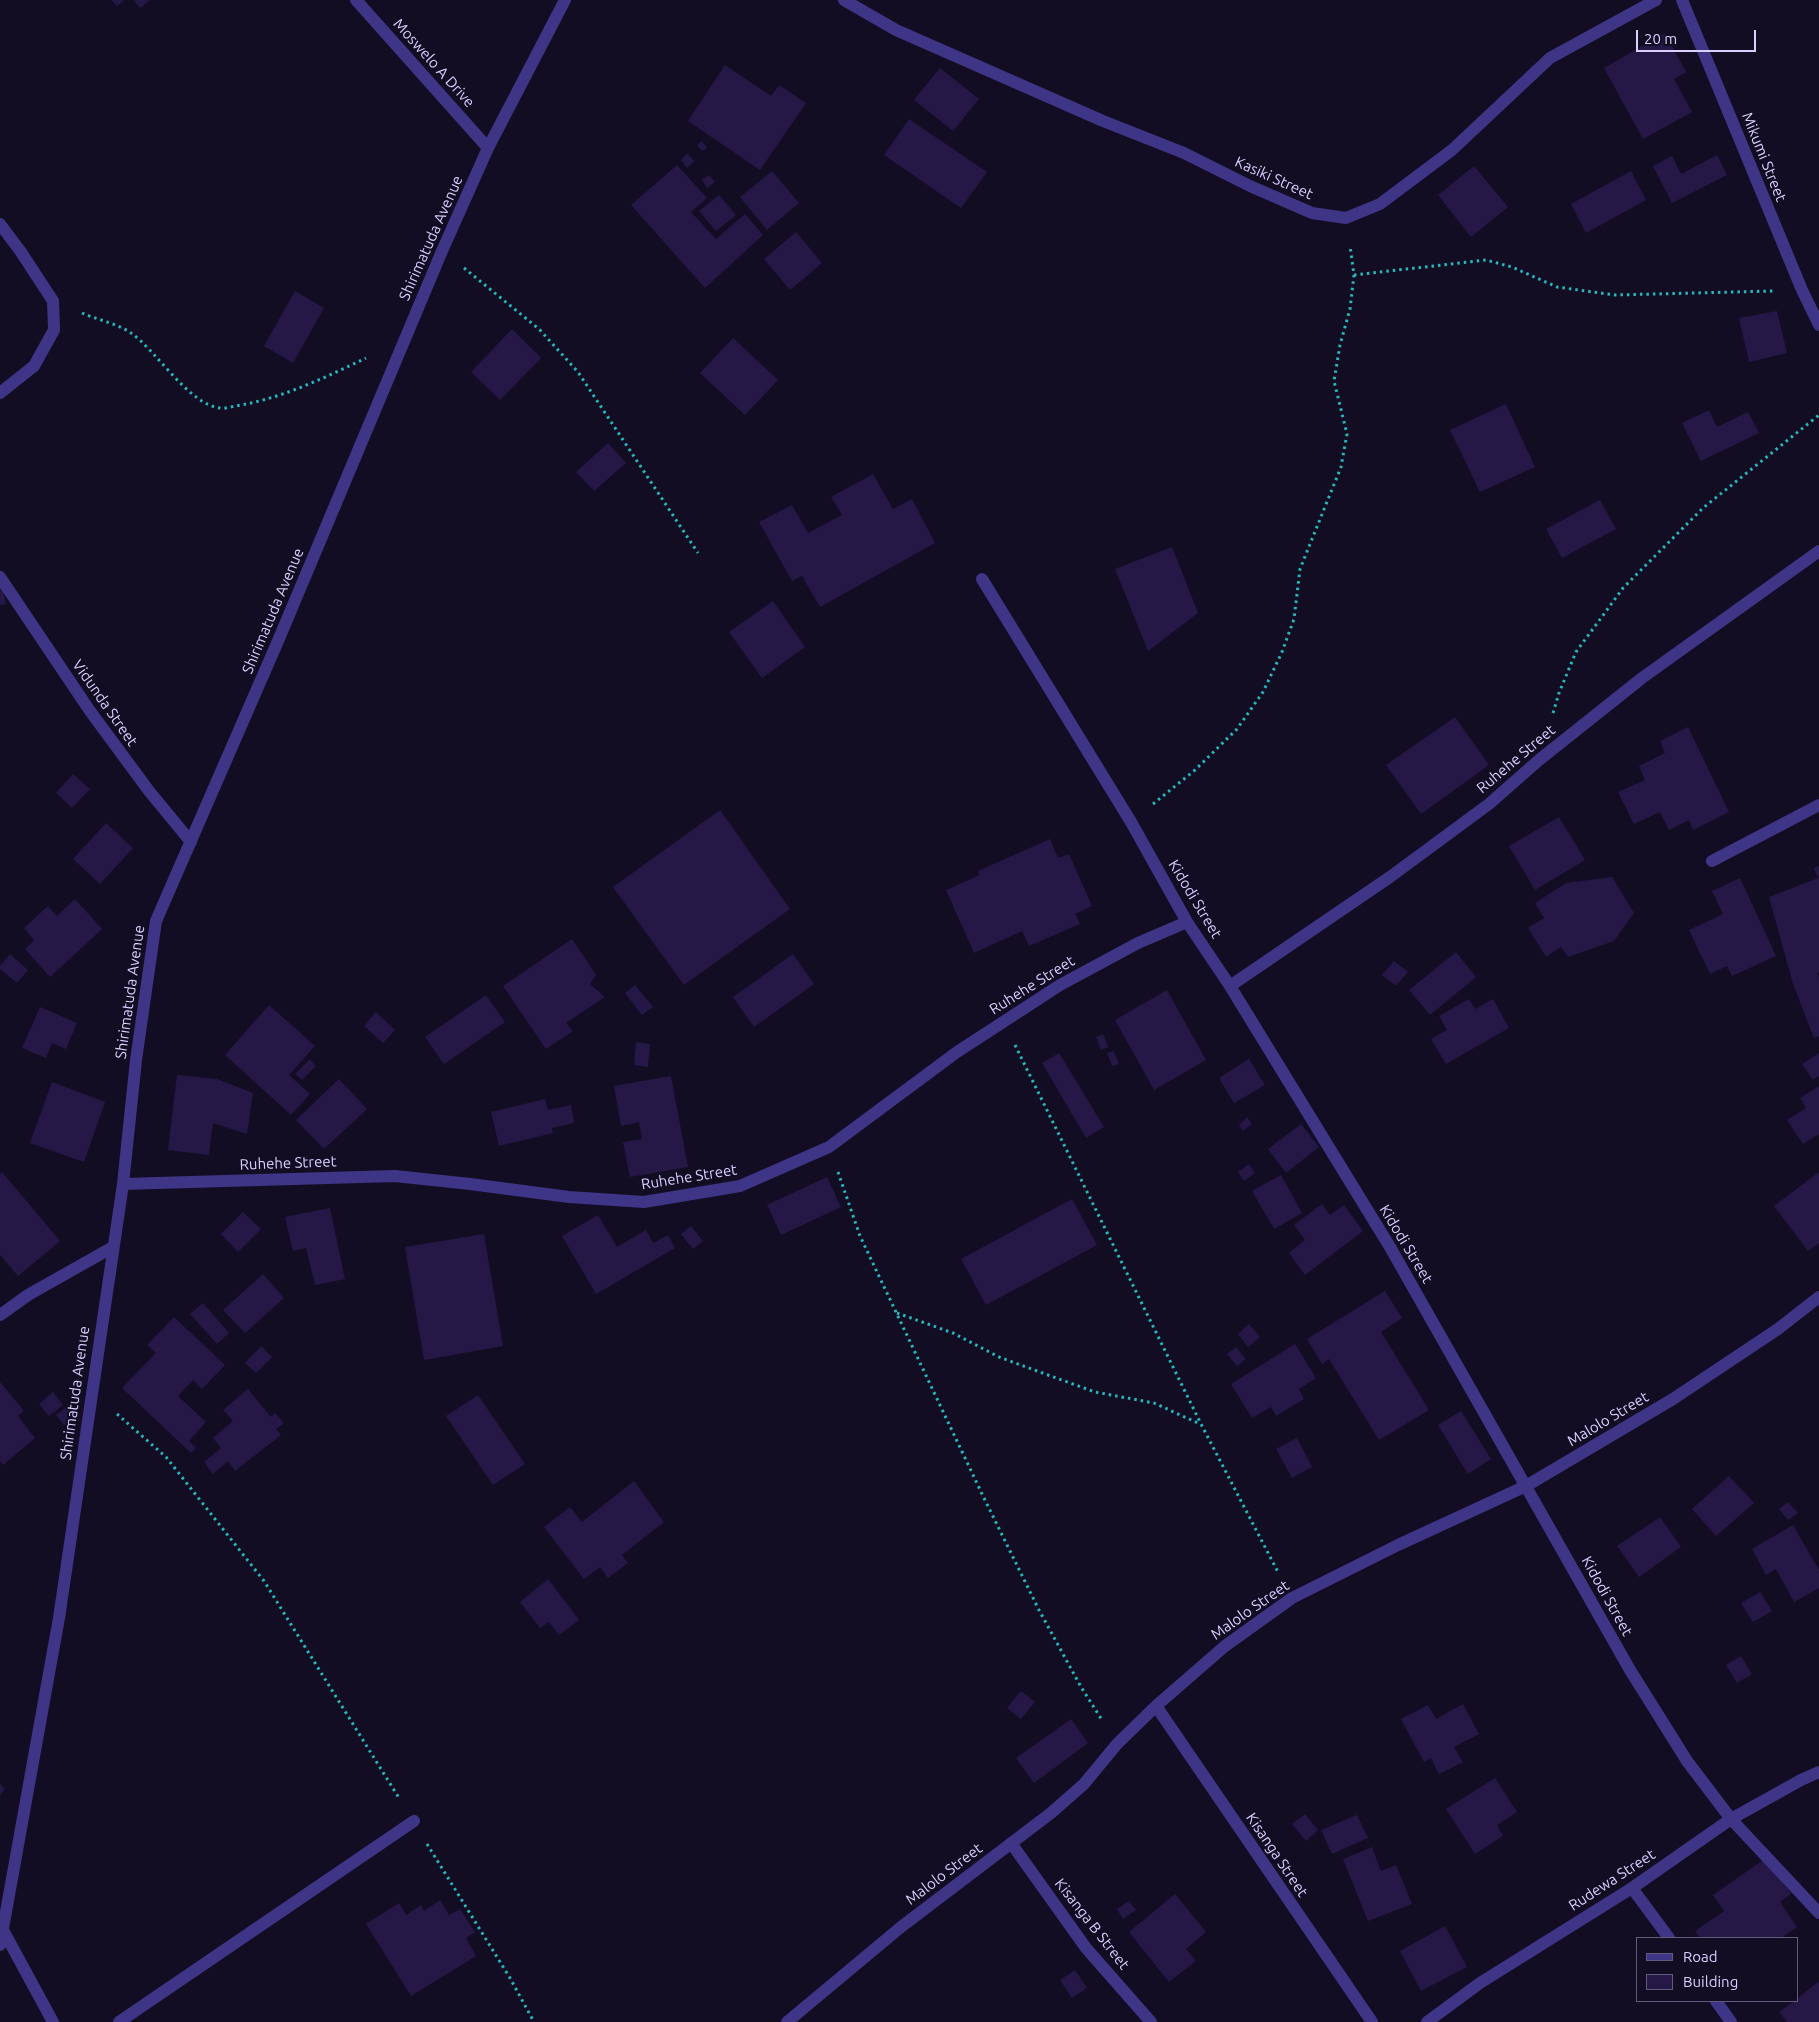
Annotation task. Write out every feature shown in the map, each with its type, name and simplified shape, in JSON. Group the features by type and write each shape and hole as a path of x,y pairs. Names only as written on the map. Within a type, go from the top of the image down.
{"street":[{"name":"Moswelo A Drive","path":"356,0 488,148"},
{"name":"Shirimatuda Avenue","path":"0,1945 59,1618 123,1184 136,1060 156,921 442,251 488,148 565,0"},
{"name":"Kasiki Street","path":"844,0 896,30 1103,121 1184,153 1250,186 1312,213 1346,218"},
{"path":"1346,218 1380,204 1452,150 1550,58 1656,0"},
{"name":"Mikumi Street","path":"1682,0 1802,290 1819,325"},
{"path":"0,224 21,252 52,302 54,330 34,366 0,393"},
{"name":"Ruhehe Street","path":"1230,986 1390,877 1488,804 1539,760 1642,678 1819,552"},
{"name":"Vidunda Street","path":"0,577 90,711 148,791 191,842"},
{"name":"Kidodi Street","path":"982,579 1130,822 1187,922 1230,986 1390,1247 1635,1678 1687,1761 1730,1819 1819,1912"},
{"path":"1712,861 1819,805"},
{"name":"Ruhehe Street","path":"123,1184 395,1176 570,1197 644,1202 740,1186 829,1147 958,1052 1060,984 1138,943 1187,922"},
{"path":"0,1315 28,1295 113,1247"},
{"name":"Malolo Street","path":"787,2022 901,1927 1050,1813 1084,1784 1117,1744 1156,1706 1225,1646 1292,1598 1398,1545 1526,1486 1673,1399 1778,1329 1819,1297"},
{"name":"Kisanga Street","path":"1156,1706 1372,2022"},
{"name":"Rudewa Street","path":"1427,2022 1480,1983 1632,1888 1730,1819 1800,1780 1819,1772"},
{"path":"119,2022 414,1821"},
{"name":"Kisanga B Street","path":"1011,1843 1086,1948 1150,2022"},
{"path":"1632,1888 1668,1937"},
{"path":"2,1928 53,2022"},
{"path":"1717,2002 1731,2022"}],"path":[{"path":"1130,822 1195,770 1237,729 1263,692 1282,652 1294,619 1300,569 1341,467 1347,434 1334,381 1340,345 1350,309 1354,275 1346,218"},
{"path":"442,251 540,329 578,372 698,553"},
{"path":"1354,275 1486,260 1512,267 1557,287 1615,294 1802,290"},
{"path":"52,302 113,324 131,333 188,391 204,402 220,408 258,403 326,377 405,339"},
{"path":"1539,760 1558,693 1576,652 1623,588 1703,508 1819,415"},
{"path":"1004,1022 1202,1424 1292,1598"},
{"path":"829,1147 860,1236 1039,1610 1081,1687 1117,1744"},
{"path":"897,1313 953,1333 999,1357 1037,1371 1095,1392 1154,1403 1202,1424"},
{"path":"92,1392 166,1457 264,1581 414,1821 510,1978 534,2022"}],"building":[{"path":"111,0 124,0 117,6"},
{"path":"134,0 150,0 140,8"},
{"path":"1665,33 1686,72 1674,79 1692,112 1643,139 1604,68"},
{"path":"725,65 771,96 779,85 806,103 760,170 688,121"},
{"path":"940,68 979,99 953,131 914,100"},
{"path":"909,119 987,172 961,208 884,155"},
{"path":"702,141 707,148 702,151 697,145"},
{"path":"687,153 694,161 687,168 681,160"},
{"path":"1717,155 1727,175 1672,203 1653,166 1672,156 1681,174"},
{"path":"677,165 707,198 691,212 716,239 745,214 763,235 705,288 631,205"},
{"path":"1474,166 1508,207 1471,237 1438,195"},
{"path":"772,171 799,203 767,230 740,197"},
{"path":"1631,171 1646,200 1586,233 1571,204"},
{"path":"709,175 715,182 707,188 702,180"},
{"path":"719,195 736,215 716,231 699,211"},
{"path":"796,232 822,263 790,290 764,259"},
{"path":"295,291 324,308 293,363 264,346"},
{"path":"1777,311 1787,353 1749,362 1739,318"},
{"path":"512,329 541,358 500,400 471,372"},
{"path":"733,338 778,380 745,415 700,373"},
{"path":"1506,404 1535,467 1480,492 1450,430"},
{"path":"1709,410 1717,427 1748,412 1759,433 1701,461 1682,423"},
{"path":"608,443 626,463 594,491 576,472"},
{"path":"873,474 893,509 912,499 935,543 820,607 802,576 792,581 759,522 792,505 808,533 842,515 831,497"},
{"path":"1600,500 1616,529 1562,558 1546,529"},
{"path":"1172,547 1198,613 1148,651 1115,569"},
{"path":"0,579 6,604 0,605"},
{"path":"773,601 805,647 762,678 729,632"},
{"path":"1455,717 1489,765 1421,814 1386,765"},
{"path":"1688,727 1729,812 1693,830 1689,820 1669,830 1660,812 1634,824 1618,792 1645,780 1639,766 1665,753 1660,741"},
{"path":"73,774 90,789 72,808 56,793"},
{"path":"720,810 790,909 684,985 613,887"},
{"path":"1559,817 1585,860 1535,890 1509,846"},
{"path":"106,823 133,848 100,884 73,859"},
{"path":"1050,839 1058,858 1069,854 1092,906 1075,914 1080,924 1029,946 1022,931 974,953 946,890 980,875 978,871"},
{"path":"1819,866 1819,972 1817,973 1819,977 1819,1036 1814,1038 1793,984 1769,897 1818,878 1814,868"},
{"path":"1612,877 1634,913 1614,941 1568,957 1561,947 1546,957 1528,928 1544,918 1535,903 1566,883"},
{"path":"1740,878 1776,956 1732,976 1727,966 1710,974 1689,930 1723,914 1712,891"},
{"path":"75,899 102,929 50,977 25,949 34,940 24,928 48,906 57,916"},
{"path":"572,939 596,975 590,984 605,997 566,1023 573,1031 546,1049 503,986"},
{"path":"1456,952 1476,977 1430,1015 1409,990"},
{"path":"10,954 28,970 17,983 0,969 0,966"},
{"path":"793,954 814,984 754,1027 733,997"},
{"path":"1394,961 1408,972 1396,986 1382,975"},
{"path":"635,985 653,1007 642,1015 625,993"},
{"path":"1167,990 1206,1060 1154,1090 1115,1020"},
{"path":"486,995 505,1022 444,1064 425,1037"},
{"path":"1469,999 1475,1009 1493,999 1509,1028 1446,1064 1431,1039 1447,1030 1439,1016"},
{"path":"269,1005 315,1046 289,1075 310,1094 291,1115 225,1055"},
{"path":"40,1007 77,1023 66,1049 52,1043 46,1058 22,1048"},
{"path":"376,1012 395,1030 383,1043 364,1026"},
{"path":"1103,1034 1108,1047 1101,1050 1096,1037"},
{"path":"636,1042 650,1044 648,1067 634,1065"},
{"path":"1114,1051 1119,1064 1112,1066 1107,1053"},
{"path":"1059,1053 1104,1127 1086,1138 1042,1063"},
{"path":"1819,1053 1819,1076 1813,1080 1802,1064"},
{"path":"310,1059 316,1066 302,1080 295,1074"},
{"path":"1249,1059 1265,1085 1234,1103 1219,1078"},
{"path":"177,1075 217,1079 253,1093 247,1134 213,1123 209,1155 168,1150"},
{"path":"671,1076 688,1167 630,1177 623,1142 642,1139 639,1122 621,1126 614,1086"},
{"path":"339,1079 367,1109 324,1149 296,1120"},
{"path":"52,1082 105,1102 84,1162 30,1143"},
{"path":"1819,1086 1819,1134 1803,1144 1787,1120 1806,1108 1800,1098"},
{"path":"545,1099 548,1110 571,1105 574,1123 552,1128 553,1133 499,1146 491,1112"},
{"path":"1247,1117 1252,1124 1243,1131 1239,1125"},
{"path":"1301,1124 1319,1147 1286,1173 1268,1149"},
{"path":"1249,1164 1255,1173 1244,1181 1238,1172"},
{"path":"2,1172 60,1241 18,1276 0,1255 0,1174"},
{"path":"1819,1172 1819,1243 1808,1251 1774,1206"},
{"path":"1281,1175 1302,1213 1274,1229 1252,1191"},
{"path":"827,1177 841,1207 781,1235 767,1205"},
{"path":"1072,1199 1097,1245 986,1305 961,1259"},
{"path":"1322,1204 1330,1215 1344,1205 1363,1231 1305,1275 1289,1253 1305,1240 1294,1225"},
{"path":"330,1208 345,1279 315,1285 306,1248 293,1251 285,1217"},
{"path":"243,1212 261,1229 238,1252 221,1234"},
{"path":"598,1215 617,1247 646,1230 653,1243 668,1235 675,1248 596,1294 562,1236"},
{"path":"691,1226 703,1241 693,1249 681,1234"},
{"path":"484,1234 503,1346 424,1360 405,1247"},
{"path":"263,1274 284,1298 245,1333 223,1310"},
{"path":"1385,1291 1402,1318 1381,1332 1429,1410 1379,1440 1329,1359 1322,1364 1307,1339"},
{"path":"203,1303 229,1333 217,1344 190,1314"},
{"path":"174,1317 225,1365 202,1389 193,1380 178,1396 206,1422 189,1441 196,1448 191,1453 122,1388 156,1353 147,1345"},
{"path":"1249,1324 1260,1337 1248,1347 1238,1334"},
{"path":"1295,1344 1316,1378 1299,1389 1304,1399 1276,1416 1271,1407 1252,1418 1231,1384"},
{"path":"261,1346 272,1357 256,1373 245,1363"},
{"path":"1236,1347 1246,1359 1237,1366 1227,1354"},
{"path":"0,1382 24,1411 18,1416 35,1438 3,1465 0,1461"},
{"path":"248,1389 271,1417 275,1413 284,1423 276,1429 281,1435 235,1471 228,1461 213,1474 204,1462 221,1448 213,1438 233,1421 223,1410"},
{"path":"53,1392 63,1405 49,1416 39,1404"},
{"path":"478,1395 525,1464 493,1485 446,1416"},
{"path":"69,1405 77,1415 64,1425 56,1415"},
{"path":"1461,1411 1491,1459 1468,1474 1438,1425"},
{"path":"1297,1438 1312,1467 1292,1478 1276,1449"},
{"path":"1729,1476 1754,1503 1716,1536 1692,1509"},
{"path":"634,1481 664,1522 622,1555 628,1563 608,1578 600,1567 584,1579 544,1527 570,1507 582,1522"},
{"path":"1788,1502 1798,1513 1788,1520 1779,1509"},
{"path":"1660,1517 1681,1547 1639,1577 1617,1546"},
{"path":"1793,1525 1819,1570 1819,1588 1794,1602 1776,1569 1766,1575 1752,1549"},
{"path":"548,1579 579,1620 559,1635 549,1622 540,1628 520,1602"},
{"path":"1760,1592 1772,1611 1753,1622 1741,1603"},
{"path":"1741,1656 1752,1674 1737,1683 1726,1665"},
{"path":"1021,1691 1035,1702 1021,1719 1007,1708"},
{"path":"1463,1704 1479,1734 1454,1747 1463,1762 1439,1774 1431,1758 1424,1762 1401,1719 1428,1705 1436,1719"},
{"path":"1071,1719 1088,1743 1034,1783 1016,1758"},
{"path":"1495,1778 1517,1812 1497,1825 1503,1836 1475,1854 1446,1809"},
{"path":"0,1784 5,1789 0,1795"},
{"path":"1305,1814 1318,1830 1306,1841 1292,1824"},
{"path":"1357,1815 1368,1838 1332,1854 1321,1830"},
{"path":"1372,1847 1381,1871 1396,1865 1412,1904 1368,1921 1343,1859"},
{"path":"1766,1858 1791,1894 1780,1902 1797,1927 1782,1937 1699,1937 1695,1931 1724,1911 1713,1895"},
{"path":"1175,1894 1206,1932 1186,1949 1196,1961 1169,1982 1129,1932"},
{"path":"440,1900 449,1915 460,1909 475,1932 466,1938 476,1956 411,1996 366,1924 399,1903 406,1915 421,1905 424,1911"},
{"path":"1129,1901 1136,1910 1123,1919 1117,1909"},
{"path":"1445,1926 1467,1967 1421,1991 1400,1951"},
{"path":"1075,1970 1087,1988 1072,1998 1060,1980"},
{"path":"1819,1981 1819,2022 1787,2022 1779,2012 1793,2002 1799,2002 1799,1997"}]}
